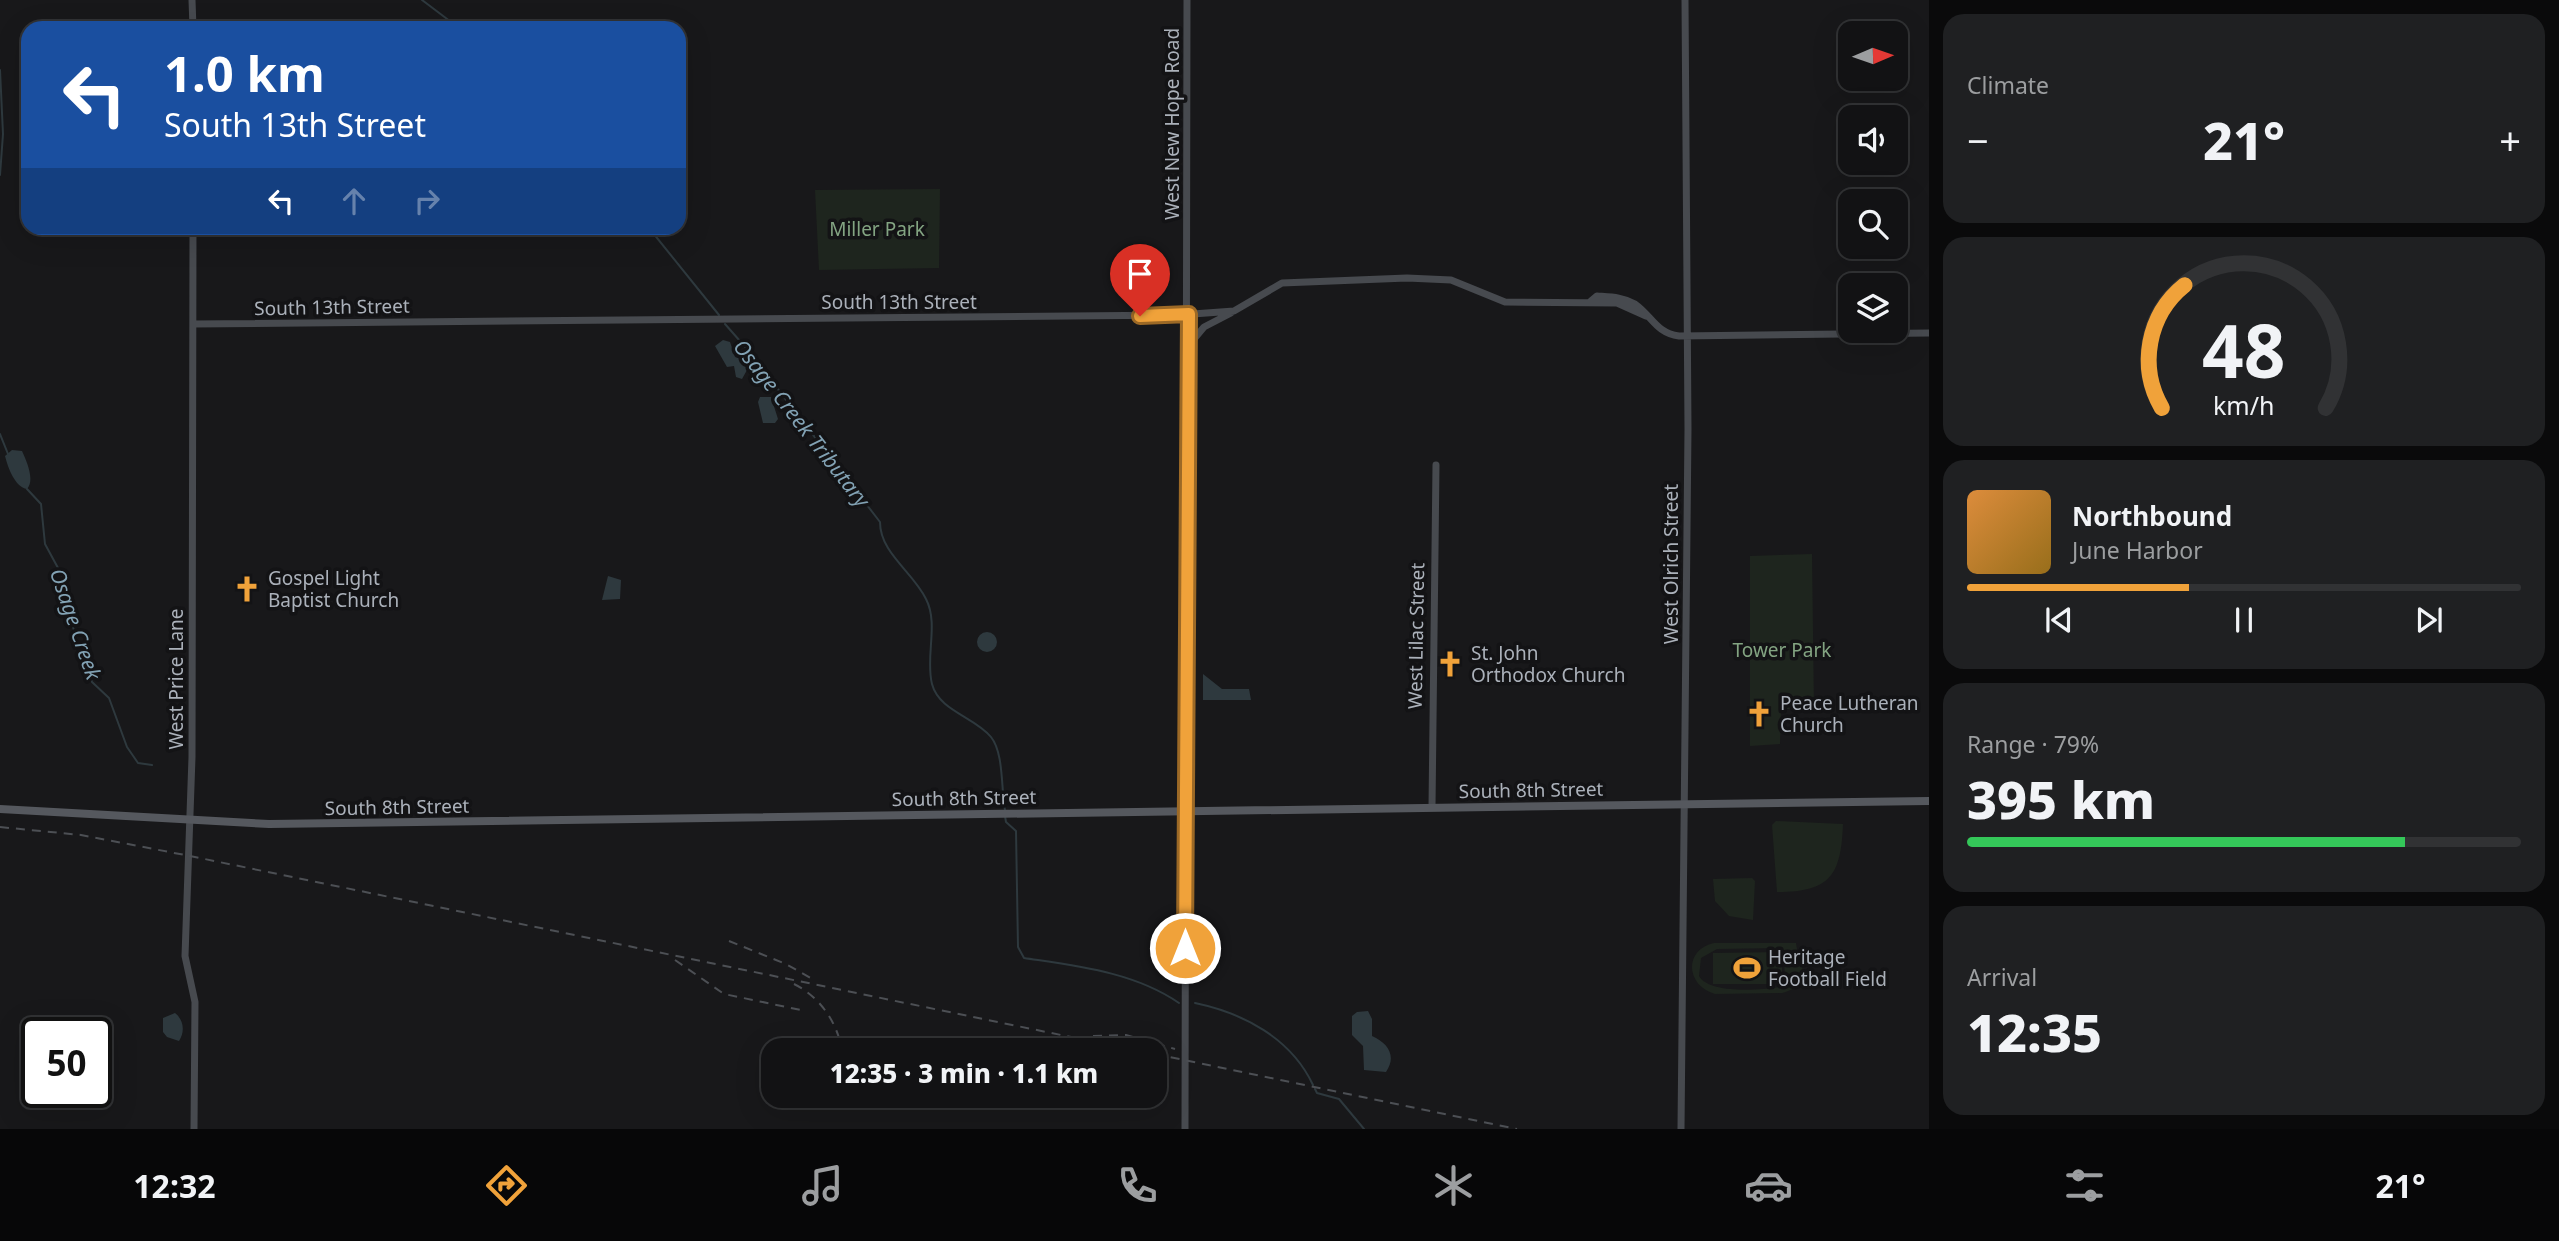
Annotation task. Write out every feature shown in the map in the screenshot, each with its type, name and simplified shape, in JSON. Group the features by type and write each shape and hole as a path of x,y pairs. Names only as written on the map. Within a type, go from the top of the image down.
{"main road":[{"name":"South 8th Street","path":"0,809 269,824 1929,800"}],"street":[{"path":"192,0 192,21"},
{"name":"West New Hope Road","path":"1185,1129 1189,346 1187,0"},
{"name":"West Olrich Street","path":"1681,1129 1687,336 1685,0"},
{"name":"West Price Lane","path":"194,235 190,820 185,956 195,1002 194,1129"},
{"name":"South 13th Street","path":"193,324 1189,314 1234,311 1282,283 1451,279 1505,302 1591,301 1597,296 1616,297 1632,302 1662,331 1687,336 1929,333"},
{"path":"1189,346 1204,327 1234,311"},
{"name":"West Lilac Street","path":"1432,807 1436,465"}],"green space":[{"name":"Miller Park","path":"940,189 939,268 819,270 815,190"},
{"name":"Tower Park","path":"1812,554 1814,709 1781,709 1780,744 1750,746 1750,556"},
{"path":"1776,821 1843,824 1839,857 1829,878 1809,889 1777,892 1772,825"},
{"path":"1752,878 1755,881 1753,920 1729,916 1715,901 1713,879"},
{"path":"1714,943 1796,943 1802,965 1802,978 1793,989 1782,993 1715,994 1698,984 1692,968 1697,953","holes":["1779,948 1787,951 1784,952 1785,986 1752,990 1726,989 1705,982 1699,976 1701,958 1717,949"]},
{"name":"Heritage Football Field","path":"1782,952 1782,984 1713,984 1713,953"}],"shaded area":[{"path":"723,340 730,342 735,357 744,360 747,370 742,379 736,377 734,366 727,367 715,346"},
{"path":"760,397 771,397 778,419 775,423 763,423 758,402"},
{"path":"12,450 22,451 26,460 30,476 27,489 19,485 8,466 5,456"},
{"path":"608,576 621,580 620,599 602,600"},
{"path":"987,632 994,635 997,642 994,649 987,652 980,649 977,642 980,635"},
{"path":"1203,674 1222,689 1249,689 1251,700 1203,700"},
{"path":"1368,1011 1372,1019 1372,1036 1386,1046 1391,1055 1386,1072 1364,1070 1363,1046 1352,1035 1352,1016 1357,1012"},
{"path":"175,1013 183,1026 179,1041 167,1037 163,1032 163,1018"}],"waterway":[{"name":"Osage Creek Tributary","path":"422,0 450,21"},
{"name":"Osage Creek","path":"0,70 3,134 0,175"},
{"name":"Osage Creek Tributary","path":"655,235 719,315"},
{"name":"Osage Creek Tributary","path":"725,324 880,522 885,543 926,599 932,630 932,684 942,701 991,737 1000,762 1005,810"},
{"name":"Osage Creek","path":"0,434 8,454"},
{"name":"Osage Creek","path":"27,489 41,504 45,544 64,579 68,613 92,682 109,698 127,747 138,763 152,765"},
{"name":"Osage Creek Tributary","path":"1005,816 1006,822 1016,831 1018,947 1024,958 1124,977 1162,992 1179,1003"},
{"name":"Osage Creek Tributary","path":"1195,1003 1231,1013 1264,1030 1292,1054 1313,1085"},
{"name":"Osage Creek Tributary","path":"1315,1089 1317,1093 1339,1099 1364,1129"}],"railway":[{"path":"0,827 81,835 190,856 1076,1038"},
{"path":"729,941 786,964 814,980"},
{"path":"675,960 724,994 801,1010"},
{"path":"794,984 812,996 826,1011 839,1038"},
{"path":"1093,1036 1126,1035 1175,1049"},
{"path":"1167,1056 1517,1129"}],"place":[{"name":"Gospel Light Baptist Church","path":"247,589"},
{"name":"St. John Orthodox Church","path":"1450,664"},
{"name":"Peace Lutheran Church","path":"1759,714"},
{"name":"Heritage Football Field","path":"1747,968"}],"route":[{"path":"1140,316 1189,314 1185,948"}]}
